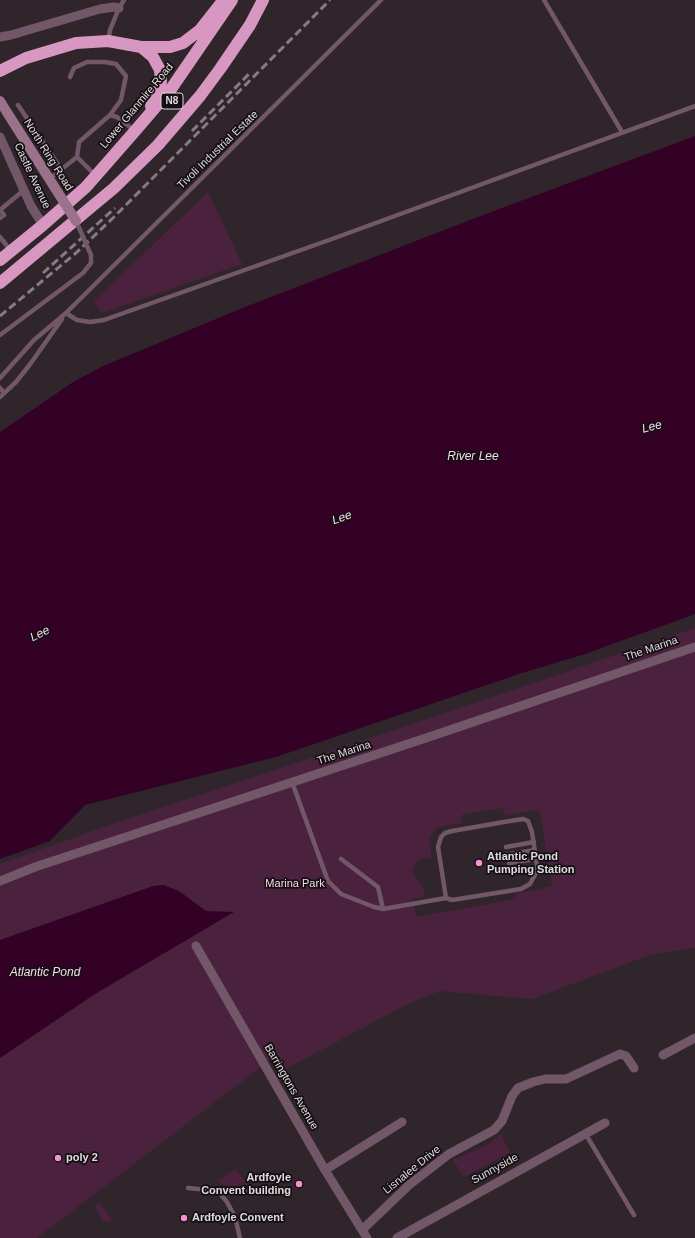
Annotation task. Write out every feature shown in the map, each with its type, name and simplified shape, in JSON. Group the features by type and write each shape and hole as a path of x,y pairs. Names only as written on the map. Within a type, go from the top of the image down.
{"highway":[{"path":"0,71 26,58 76,43 108,41 141,47 170,47 183,43 200,30 224,0"},
{"name":"Lower Glanmire Road","path":"86,187 95,175 139,128 171,89 232,0"},
{"name":"Lower Glanmire Road","path":"0,260 43,226 86,187 99,178 142,137 177,95 242,0"},
{"path":"0,283 76,221 136,168 158,145 200,96 235,48 250,25 263,0"},
{"path":"139,128 157,95 161,82 160,70 153,57 141,47"}],"main road":[{"name":"North Ring Road","path":"0,101 76,221"}],"street":[{"path":"0,37 122,4"},
{"name":"Castle Avenue","path":"0,137 31,206 43,226"},
{"name":"The Marina","path":"0,880 35,867 695,647"},
{"name":"Barringtons Avenue","path":"196,946 325,1170 367,1238"},
{"path":"663,1055 695,1038"},
{"name":"Lisnalee Drive","path":"362,1230 409,1185 444,1158 494,1130 502,1121 512,1096 518,1088 545,1079 566,1078 620,1054 626,1056 634,1068"},
{"path":"325,1170 402,1122"},
{"name":"Sunnyside","path":"397,1238 605,1123"}],"lane":[{"name":"Tivoli Industrial Estate","path":"66,313 381,0"},
{"path":"544,0 622,132"},
{"path":"108,41 110,30 122,4"},
{"path":"53,176 77,157 79,142 110,115 121,100 126,76 116,64 105,62 87,62 74,68 70,77"},
{"path":"18,105 61,169"},
{"path":"66,313 77,320 90,322 104,320 332,239 695,106"},
{"path":"110,115 139,128"},
{"path":"77,157 95,175"},
{"path":"0,218 4,215 0,210 24,190"},
{"path":"0,335 83,274 91,263 91,256 76,221"},
{"path":"0,237 11,250"},
{"path":"0,397 16,382 31,363 66,313"},
{"path":"0,378 34,340 66,313"},
{"path":"0,388 4,393"},
{"path":"292,782 328,881 341,894 383,909 446,898 452,900 521,889 530,884 537,866 531,826 528,821 523,819 445,833 441,837 438,847 446,898"},
{"path":"506,847 534,842"},
{"path":"504,855 535,850"},
{"path":"342,859 378,887 383,909"},
{"path":"509,863 536,859"},
{"path":"585,1134 634,1215"},
{"path":"188,1188 218,1191 257,1191 272,1193 285,1189"},
{"path":"218,1191 227,1202 235,1217 240,1238"}],"green space":[{"path":"208,192 242,264 102,313 94,301"},
{"name":"Marina Park","path":"695,628 695,948 650,955 532,999 439,991 404,1006 278,1073 270,1060 37,1238 0,1238 0,864 121,821 333,751","holes":["503,808 505,816 537,810 540,813 552,886 515,894 516,899 416,917 413,899 424,897 424,888 416,878 412,869 418,860 432,857 429,839 438,827 462,823 461,815"]},
{"path":"501,1134 510,1153 464,1177 453,1160 489,1144"},
{"path":"235,1169 247,1183 244,1187 223,1185 218,1181"},
{"path":"100,1203 113,1221 103,1222 95,1207"}],"water":[{"name":"River Lee","path":"695,136 695,614 585,654 522,673 276,757 85,805 50,841 0,859 0,432 73,382 103,366 240,309 483,215"},
{"name":"Atlantic Pond","path":"164,885 179,891 206,911 234,912 95,994 0,1058 0,940 153,886"}],"railway":[{"path":"0,316 76,253 114,217 330,0"},
{"path":"192,131 249,74"},
{"path":"43,273 115,208"}],"place":[{"name":"Atlantic Pond Pumping Station","path":"479,863"},
{"name":"poly 2","path":"58,1158"},
{"name":"Ardfoyle Convent building","path":"299,1184"},
{"name":"Ardfoyle Convent","path":"184,1218"}],"water label":[{"name":"Lee","path":"652,427"},
{"name":"Lee","path":"342,518"},
{"name":"Lee","path":"40,634"}]}
